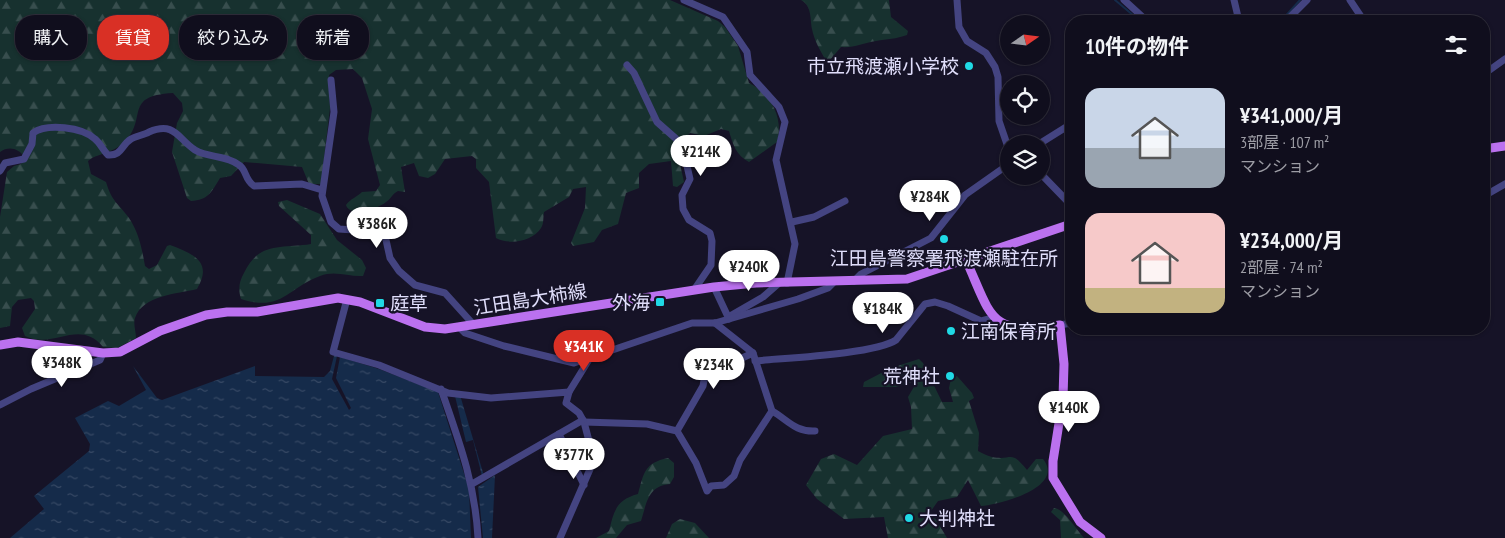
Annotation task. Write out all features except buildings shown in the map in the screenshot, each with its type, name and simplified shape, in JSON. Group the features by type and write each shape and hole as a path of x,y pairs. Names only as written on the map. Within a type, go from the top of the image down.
{"main road":[{"path":"1490,148 1505,146"},
{"name":"江田島大柿線","path":"0,346 18,342 103,353 129,349 172,325 216,313 257,312 329,298 347,299 425,327 436,329 714,287 907,279 1065,226"},
{"path":"966,260 993,318 1008,326 1021,328 1060,325 1064,364 1063,391 1052,478 1080,522 1101,538"}],"street":[{"path":"957,0 959,27 967,41 986,53 995,66 998,77 999,121 1004,135"},
{"path":"1124,0 1141,15"},
{"path":"1234,0 1238,15"},
{"path":"1292,15 1307,0"},
{"path":"1350,0 1360,15"},
{"path":"690,1 723,16 747,52 750,75 779,106 785,122 776,160 778,175 792,222 795,244 783,283 729,318"},
{"path":"1490,70 1505,59"},
{"path":"627,65 634,73 658,122 682,144 690,179 682,195 683,210 689,220 710,233 712,241 711,265 694,290"},
{"path":"330,80 334,112 322,190 326,213 331,222 339,229 354,230 363,219 372,216 387,219 386,240 390,258 399,271 415,286 445,294 473,324"},
{"path":"0,171 5,163 24,159 32,144 33,133 40,128 74,130 94,138 108,155 114,156 121,152 130,139 160,128 180,134 196,150 227,158 241,166 248,182 254,186 302,184 322,190"},
{"path":"1050,137 1065,128"},
{"path":"854,281 861,274 931,238 965,195 1000,170"},
{"path":"1050,183 1065,199"},
{"path":"1490,193 1505,184"},
{"path":"792,222 814,217 845,201"},
{"path":"459,326 465,332 504,346 574,363 692,323 715,323 798,299 828,288 834,282"},
{"path":"714,287 729,318"},
{"path":"347,299 333,352 379,365 448,392 491,398 569,392"},
{"path":"677,431 703,386 705,376 754,357 859,350 890,344 896,340 925,304 935,302 981,320 993,318"},
{"path":"715,323 754,357 772,411 793,427 804,432 815,431"},
{"path":"1060,325 1065,324"},
{"path":"0,405 31,388 100,360 103,353"},
{"path":"560,538 594,460 584,421 566,403 569,392 590,358"},
{"path":"441,389 472,484 478,538"},
{"path":"472,484 584,421 646,424 677,431 696,463 707,491 711,486 724,485 734,476 740,460 772,411"},
{"path":"558,434 584,485"}],"green space":[{"path":"0,0 670,0 718,21 725,27 738,46 749,83 764,93 774,108 779,124 777,142 749,162 736,149 729,131 721,129 704,136 690,133 680,150 684,182 677,187 673,186 671,161 649,164 639,173 639,188 626,193 618,224 602,230 594,242 573,246 571,243 585,208 586,187 573,189 569,197 544,212 542,226 537,233 520,241 501,240 496,238 489,182 476,168 476,159 472,156 445,159 435,174 428,178 419,176 414,163 401,167 405,192 398,191 382,205 371,209 358,212 349,209 346,205 362,192 376,191 380,185 368,139 372,109 362,78 353,69 336,70 329,75 330,108 321,184 309,184 302,167 244,162 231,176 220,178 211,192 205,197 191,201 187,198 172,152 177,123 183,111 182,103 173,93 157,95 141,104 130,136 121,145 88,161 91,174 106,182 113,198 129,218 140,241 145,266 149,269 157,265 167,246 170,245 187,252 198,260 203,272 197,289 171,294 145,304 135,318 136,338 117,348 103,347 94,339 85,335 75,334 46,340 25,336 22,328 35,309 34,301 31,298 18,300 12,307 10,326 0,328 0,217 7,172 14,166 21,164 24,157 13,149 6,149 0,152"},
{"path":"801,0 889,0 891,17 908,31 907,35 841,47 830,60 825,59 814,37 809,9"},
{"path":"287,200 320,214 337,240 362,260 366,268 363,276 326,274 309,281 275,301 266,303 241,299 239,289 241,279 250,263 257,256 272,248 311,244 311,235 279,206 278,202"},
{"path":"919,359 923,363 942,402 953,402 949,388 951,379 957,376 972,393 974,398 969,401 979,433 978,451 992,457 1014,458 1027,470 1036,459 1043,459 1048,469 1046,478 1027,493 990,505 981,506 968,480 957,497 938,501 931,511 947,538 888,538 884,517 844,519 817,499 806,485 821,459 834,454 857,465 883,436 912,429 911,407 908,397 918,380 896,387 863,387 864,382 891,368"},
{"path":"668,458 674,463 674,477 670,484 657,488 650,496 641,521 627,525 616,538 596,538 609,531 620,503 638,494 646,470 654,463"},
{"path":"1054,508 1066,515 1084,538 1061,538 1060,520 1051,512"},
{"path":"680,519 695,523 709,538 666,538 672,524"}],"water":[{"path":"334,356 337,356 332,379 349,410 351,408 336,378 340,357 379,369 438,392 469,489 471,538 10,538 44,509 34,496 89,451 90,444 75,418 108,401 119,406 146,390 133,366 157,398 162,400 255,366 255,376 324,377 330,371"},
{"path":"460,395 484,476 482,476 473,440 466,442 455,396"},
{"path":"495,475 492,538 483,538 478,487"}],"waterway":[{"path":"1115,0 1133,15"},
{"path":"1286,15 1300,0"}],"place":[{"name":"市立飛渡瀬小学校","path":"969,66"},
{"name":"江田島警察署飛渡瀬駐在所","path":"944,239"},
{"name":"外海","path":"660,302"},
{"name":"庭草","path":"380,303"},
{"name":"江南保育所","path":"951,331"},
{"name":"荒神社","path":"950,376"},
{"name":"大判神社","path":"909,518"}]}
